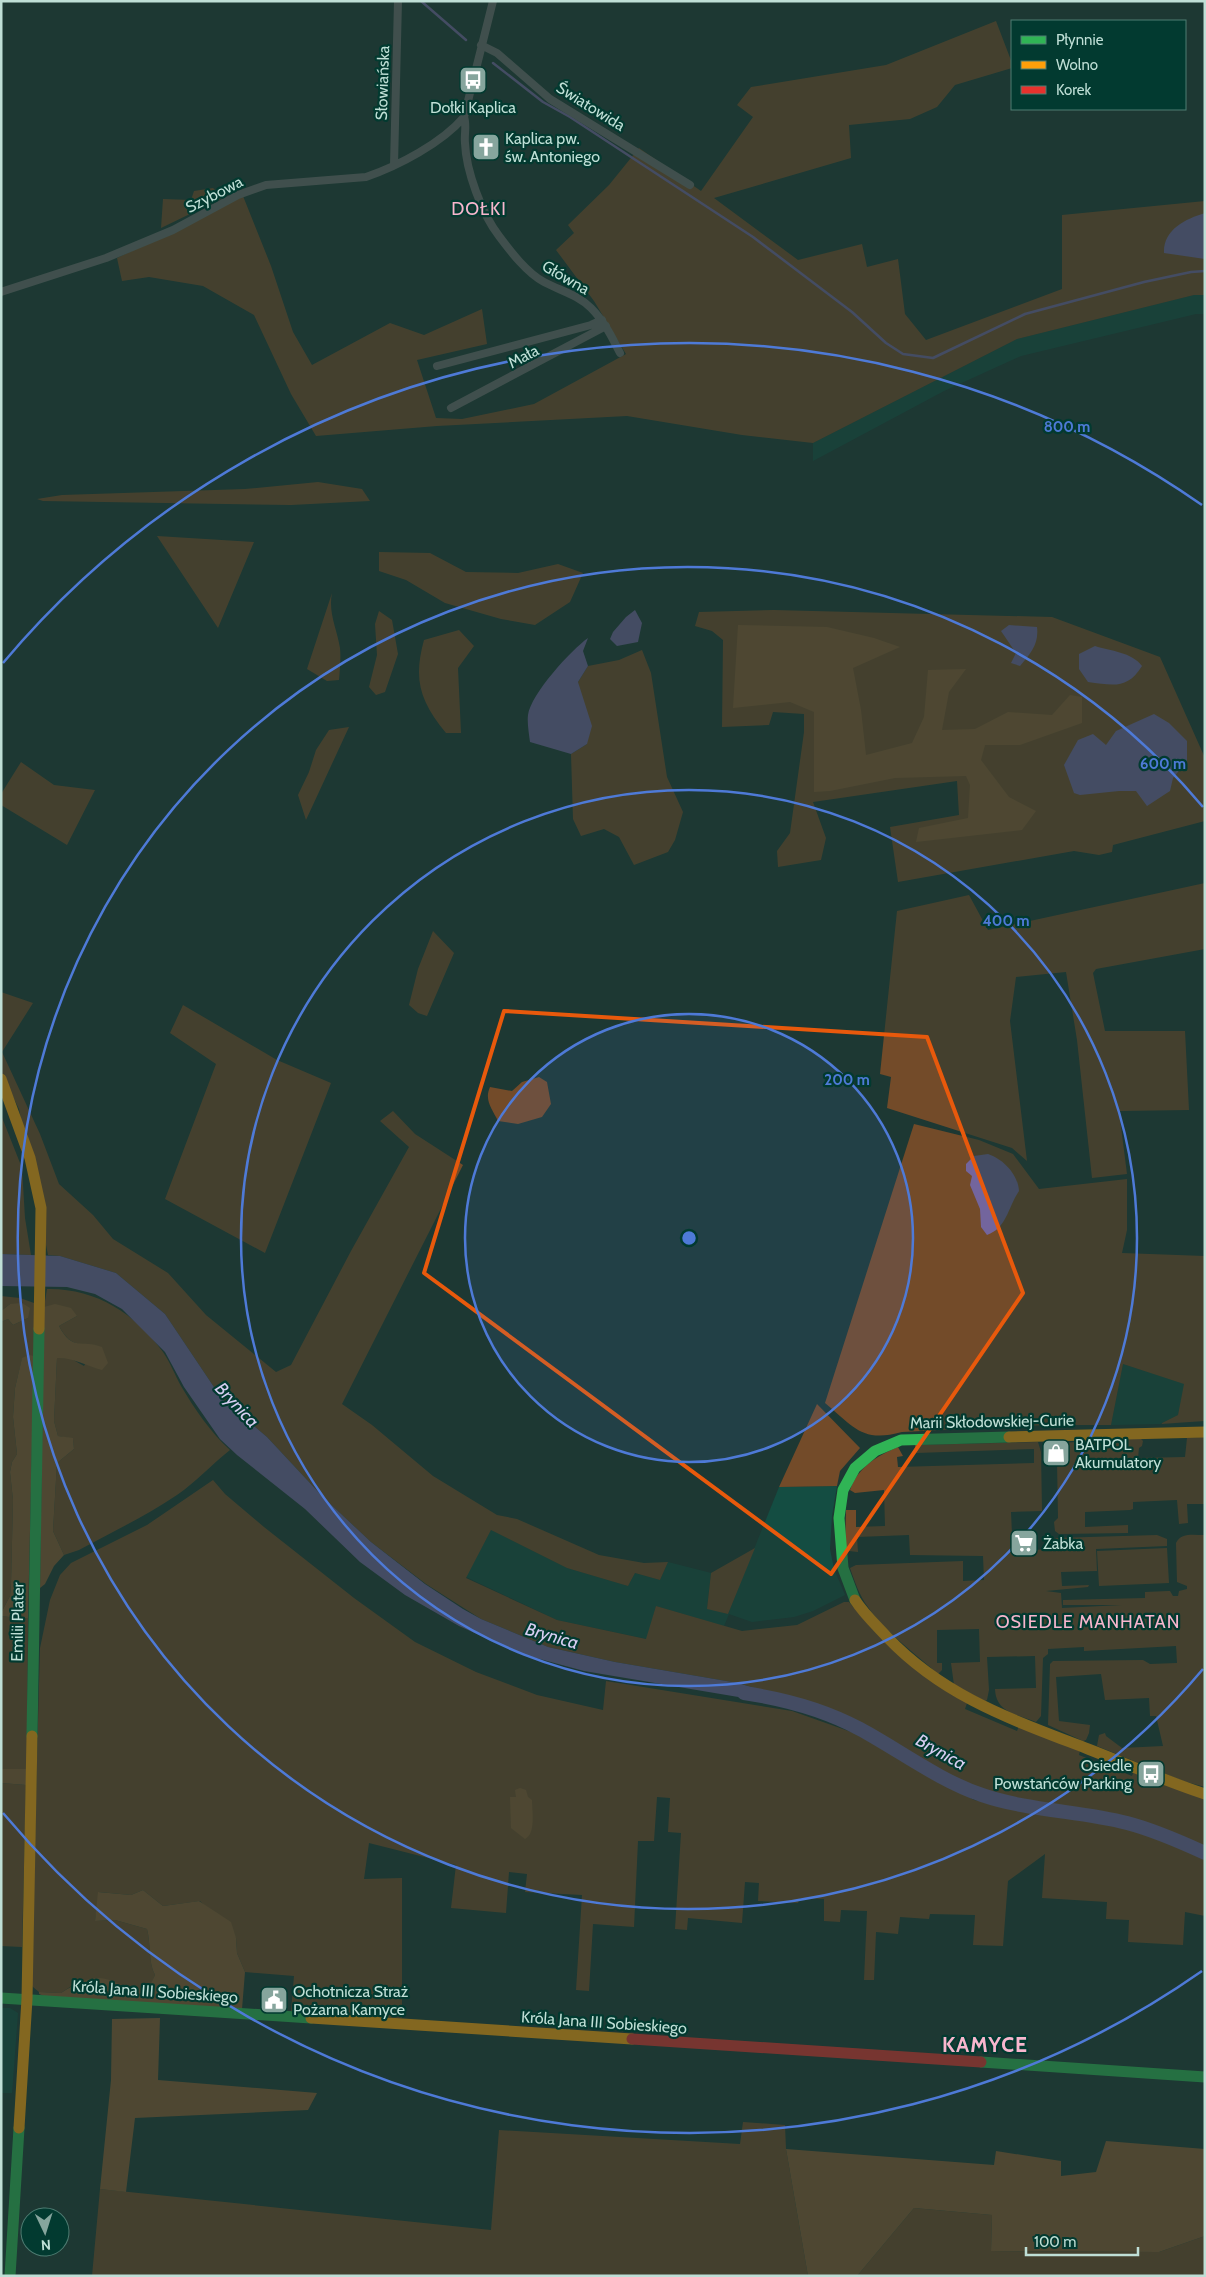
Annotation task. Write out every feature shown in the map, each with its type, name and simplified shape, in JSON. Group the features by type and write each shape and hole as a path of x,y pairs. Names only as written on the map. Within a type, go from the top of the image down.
{"street":[{"name":"Słowiańska","path":"394,165 398,1"},
{"name":"Główna","path":"493,1 464,117 466,124 464,144 474,185 490,223 498,236 535,276 581,300 604,323 620,353"},
{"name":"Światowida","path":"481,45 497,53 550,99 690,185"},
{"name":"Szybowa","path":"1,292 106,258 173,230 251,189 266,185 366,177 394,165 453,130 464,117"},
{"name":"Główna","path":"453,130 464,144"},
{"path":"437,366 604,323"},
{"name":"Mała","path":"451,408 604,323"},
{"name":"Emilii Plater","path":"1,1079 30,1152 37,1177 41,1208 27,1999 10,2276"},
{"name":"Marii Skłodowskiej-Curie","path":"1205,1432 901,1440 874,1451 854,1468 843,1492 839,1512 839,1539 841,1556 852,1595 895,1646 942,1684 962,1697 1042,1732 1205,1794"},
{"name":"Króla Jana III Sobieskiego","path":"1,1998 1205,2077"}],"highlighted area":[{"path":"504,1011 927,1037 1023,1293 831,1574 424,1273"}],"shaded area":[{"path":"996,21 1011,60 1011,68 955,85 937,107 910,119 849,125 851,158 714,198 798,260 862,244 867,267 898,259 905,314 926,340 1062,289 1062,215 1205,201 1205,295 1194,295 1017,339 813,443 742,435 627,416 437,426 316,436 291,394 254,315 203,286 149,277 122,281 117,258 243,196 271,266 293,332 312,365 390,323 424,335 482,309 487,344 417,360 436,418 462,419 534,404 626,354 594,301 556,250 574,233 568,225 609,185 639,148 701,191 753,117 737,105 751,87 886,65"},
{"path":"213,188 223,198 161,228 163,199 191,200 194,191"},
{"path":"1205,213 1205,259 1164,253 1167,238 1171,232 1183,222"},
{"path":"1194,295 1205,295 1205,314 1196,314 1021,356 944,391 813,461 813,443 1017,339"},
{"path":"318,482 362,489 370,501 291,505 43,501 37,499 62,495 245,489"},
{"path":"157,536 254,542 218,628"},
{"path":"379,552 430,553 466,572 518,573 558,564 583,573 570,602 535,625 501,619 445,603 406,580 379,571"},
{"path":"332,593 331,607 340,648 340,664 339,680 327,681 307,669"},
{"path":"635,610 642,623 638,642 617,646 610,639 613,632"},
{"path":"774,610 1052,617 1160,657 1205,758 1205,821 1113,845 1112,852 1099,855 1074,851 898,882 890,827 959,815 957,781 813,802 826,838 821,860 778,867 777,851 790,833 804,732 804,714 773,712 769,725 722,727 723,640 712,631 695,626 699,612"},
{"path":"379,611 392,620 398,654 385,692 376,695 369,687 377,655 375,624"},
{"path":"738,625 827,627 874,638 900,647 853,668 861,710 866,755 912,743 924,717 928,670 966,669 949,692 942,730 975,729 1008,712 1052,715 1070,695 1082,697 1082,723 1020,745 985,745 981,760 1009,797 1036,811 1022,830 916,842 919,828 968,818 970,785 966,776 895,778 830,791 814,792 814,712 790,702 733,708"},
{"path":"1009,625 1037,627 1035,643 1031,652 1020,666 1011,663 1016,653 1001,631"},
{"path":"459,630 474,646 458,668 461,733 446,733 430,711 425,700 419,679 419,667 424,640"},
{"path":"588,638 583,651 588,666 578,682 592,726 587,744 571,754 530,742 528,715 536,696 562,662"},
{"path":"1095,646 1127,655 1138,661 1142,666 1131,679 1119,684 1088,682 1079,669 1079,654"},
{"path":"642,650 651,673 667,777 683,812 675,840 668,852 634,865 619,837 604,829 581,836 573,819 571,754 587,744 578,682 588,666 619,660"},
{"path":"1154,714 1169,723 1187,741 1187,761 1173,778 1170,791 1147,806 1136,791 1080,795 1074,793 1064,765 1078,740 1093,734 1106,745 1116,731"},
{"path":"349,727 306,820 298,795 309,772 316,750 329,730"},
{"path":"21,762 54,785 95,790 67,845 1,805 1,794"},
{"path":"1205,883 1205,949 1096,969 1093,973 1105,1031 1185,1031 1189,1110 1119,1111 1127,1174 1092,1178 1077,1040 1066,972 1016,977 1010,1021 1027,1161 1012,1148 887,1108 891,1077 880,1074 897,911 969,895 988,930"},
{"path":"433,931 454,953 427,1016 418,1013 409,1005 418,969"},
{"path":"1,992 33,1003 2,1052 40,1134 59,1184 93,1215 113,1239 168,1273 206,1315 276,1372 291,1365 351,1251 409,1147 380,1121 393,1111 415,1134 463,1165 342,1404 372,1425 433,1476 497,1515 517,1519 599,1555 644,1563 668,1562 660,1580 635,1573 628,1586 567,1568 491,1530 466,1578 557,1620 646,1639 656,1606 742,1631 797,1625 844,1602 849,1602 874,1631 967,1703 965,1709 1017,1731 1019,1726 1080,1750 1079,1755 1132,1776 1134,1771 1205,1798 1205,1847 1141,1823 984,1792 946,1775 866,1726 826,1709 738,1683 615,1662 548,1647 481,1619 426,1584 371,1542 323,1497 267,1437 222,1399 165,1314 116,1273 60,1256 48,1255 19,1109 1,1072"},
{"path":"183,1005 277,1060 331,1083 265,1253 165,1199 216,1064 170,1033"},
{"path":"539,1077 547,1082 551,1104 542,1117 518,1124 498,1121 488,1100 490,1087 512,1091 522,1082"},
{"path":"1,1115 22,1168 25,1218 31,1255 1,1254"},
{"path":"914,1124 979,1140 1013,1154 1039,1189 1127,1179 1127,1230 1122,1253 1205,1256 1205,1421 1160,1424 1178,1415 1184,1384 1123,1364 1111,1425 1046,1425 902,1432 877,1435 859,1431 825,1403"},
{"path":"988,1154 994,1156 1009,1168 1016,1179 1019,1191 1003,1222 994,1232 987,1235 981,1227 980,1209 970,1185 972,1176 966,1171 966,1164 974,1156"},
{"path":"1,1254 60,1256 116,1273 165,1314 222,1399 267,1437 323,1497 371,1542 425,1584 463,1609 481,1619 548,1647 615,1662 738,1683 764,1691 762,1701 584,1671 525,1655 459,1626 405,1595 360,1562 305,1509 237,1455 220,1439 184,1387 165,1352 122,1309 95,1294 67,1287 1,1286"},
{"path":"47,1289 65,1290 97,1298 127,1315 140,1326 163,1352 191,1403 203,1420 230,1450 191,1485 165,1503 79,1550 64,1555 53,1531 57,1463 74,1449 73,1439 58,1436 54,1421 57,1358 68,1357 84,1366 96,1345 78,1344 66,1337 59,1326 77,1316 44,1307"},
{"path":"1,1296 20,1298 34,1303 34,1356 22,1359 15,1388 13,1417 17,1454 12,1462 10,1472 13,1500 11,1584 10,1596 1,1613 1,1322 8,1319 13,1325 28,1318 10,1304 1,1311"},
{"path":"22,1303 30,1308 28,1318 13,1325 8,1319 1,1322 1,1311 10,1304"},
{"path":"55,1304 71,1308 77,1316 59,1326 64,1334 73,1342 102,1347 108,1363 102,1370 73,1360 57,1358 54,1421 58,1436 73,1438 74,1449 57,1463 53,1531 64,1555 54,1566 45,1584 40,1588 44,1307"},
{"path":"29,1355 34,1356 28,1618 22,1618 19,1614 9,1617 1,1616 1,1613 10,1596 11,1584 13,1500 10,1472 12,1462 17,1454 13,1417 15,1388 22,1358"},
{"path":"1123,1364 1185,1384 1178,1415 1160,1424 1111,1425"},
{"path":"817,1404 860,1448 840,1471 837,1486 779,1487"},
{"path":"1139,1437 1143,1441 1142,1446 1139,1448 1138,1458 1185,1457 1187,1438 1204,1437 1205,1504 1187,1504 1188,1523 1179,1524 1177,1500 1133,1502 1133,1509 1130,1510 1085,1512 1085,1527 1128,1525 1128,1533 1059,1534 1055,1531 1054,1522 1058,1518 1057,1461 1061,1461 1061,1449 1050,1450 1051,1444"},
{"path":"1038,1442 1041,1452 1042,1511 1011,1512 1013,1556 1036,1555 1036,1550 1045,1549 1056,1538 1157,1535 1167,1539 1167,1546 1096,1549 1097,1571 1061,1572 1062,1586 1089,1585 1088,1587 1046,1591 1061,1593 1062,1608 1122,1605 1063,1605 1063,1600 1145,1598 1145,1592 1168,1591 1173,1596 1178,1596 1179,1591 1187,1589 1187,1586 1177,1582 1176,1543 1178,1539 1184,1536 1205,1535 1205,1787 1183,1781 1097,1746 1099,1735 1105,1733 1106,1736 1122,1748 1163,1746 1156,1716 1150,1716 1149,1698 1105,1700 1101,1674 1056,1677 1059,1721 1090,1725 1086,1740 1083,1741 1048,1725 1050,1664 1053,1661 1143,1660 1150,1664 1177,1663 1176,1646 1084,1651 1084,1647 1048,1649 1048,1654 1043,1658 1041,1716 1036,1722 1003,1708 996,1697 995,1689 1036,1688 1035,1656 987,1657 989,1690 987,1700 985,1701 954,1685 951,1663 980,1662 979,1629 937,1630 937,1663 942,1663 942,1670 938,1674 874,1616 860,1593 850,1568 856,1565 963,1561 963,1581 984,1580 983,1556 910,1555 909,1535 857,1537 858,1552 849,1551 845,1548 846,1510 856,1510 856,1527 885,1526 884,1490 855,1493 850,1490 853,1482 869,1463 898,1447 903,1456 897,1457 898,1467 1034,1463 1034,1449 916,1453 915,1445"},
{"path":"213,1480 225,1494 264,1527 354,1598 415,1642 476,1672 537,1695 603,1710 606,1681 792,1711 854,1733 974,1800 1017,1809 1141,1829 1205,1859 1205,1916 1185,1912 1183,1945 1128,1942 1129,1920 1106,1919 1107,1902 1042,1898 1045,1854 1008,1881 1003,1946 973,1945 975,1915 930,1914 929,1919 900,1917 898,1934 876,1932 874,1980 864,1980 867,1911 841,1910 840,1922 824,1921 824,1899 800,1898 798,1903 758,1901 759,1883 745,1882 742,1923 688,1918 687,1930 675,1929 681,1833 668,1832 670,1798 657,1797 654,1841 638,1841 634,1927 593,1924 589,1991 576,1990 582,1895 525,1892 527,1874 509,1872 506,1913 451,1908 456,1865 369,1843 364,1879 402,1878 402,2018 291,2011 294,1976 245,1972 237,1953 236,1938 200,1901 163,1906 143,1890 131,1895 99,1892 95,1921 115,1920 147,1929 151,1964 155,1975 150,1986 133,1991 79,1981 61,1993 39,1992 31,1983 40,1648 50,1600 60,1575 71,1563 147,1525"},
{"path":"837,1486 832,1516 830,1549 834,1569 845,1595 813,1611 794,1617 752,1622 729,1614 724,1626 656,1606 647,1639 557,1620 466,1577 491,1530 567,1568 628,1586 635,1573 660,1580 668,1562 711,1573 707,1608 728,1614 779,1487"},
{"path":"755,1548 728,1614 707,1609 711,1573"},
{"path":"1167,1548 1169,1583 1099,1586 1097,1551"},
{"path":"19,1614 22,1618 28,1618 27,1769 1,1769 1,1616 9,1617"},
{"path":"1,1769 27,1769 26,1785 1,1783"},
{"path":"1,1783 26,1785 22,1947 1,1946"},
{"path":"520,1788 526,1790 528,1797 532,1800 532,1827 531,1832 525,1839 511,1828 510,1797 516,1797 515,1790"},
{"path":"143,1890 163,1906 199,1901 231,1922 236,1938 237,1953 245,1972 242,2009 44,1996 39,1994 39,1992 61,1993 72,1986 97,1978 112,1981 133,1991 150,1985 155,1975 151,1964 147,1929 115,1920 95,1921 98,1892 131,1895"},
{"path":"1,2008 10,2008 18,2013 12,2093 1,2093"},
{"path":"160,2018 158,2080 317,2093 308,2110 135,2118 126,2192 100,2189 111,2080 112,2019"},
{"path":"743,2122 785,2125 786,2149 808,2276 92,2276 100,2189 491,2230 499,2130 740,2144"},
{"path":"1106,2141 1205,2149 1205,2236 1159,2252 991,2251 992,2215 914,2208 857,2276 808,2276 786,2149 994,2165 996,2151 1061,2161 1061,2176 1096,2172"},
{"path":"914,2208 992,2215 991,2251 1159,2252 1205,2236 1205,2276 857,2276"}],"waterway":[{"path":"421,1 466,40"},
{"path":"493,63 543,102 570,117 753,237 852,312 886,343 903,354 933,358 1025,314 1144,282 1191,272 1205,271"},
{"name":"Brynica","path":"744,1693 774,1698 833,1716 875,1737 951,1782 982,1795 1036,1808 1127,1823 1166,1836 1205,1853"}],"traffic: fast":[{"path":"32,1736 39,1329"},
{"path":"855,1600 843,1568 839,1518 843,1490 855,1468 875,1451 901,1440 1009,1437"},
{"path":"1,1998 311,2018"},
{"path":"981,2062 1205,2077"},
{"path":"10,2276 19,2128"}],"traffic: slow":[{"path":"1,1079 30,1158 41,1208 39,1329"},
{"path":"1009,1437 1205,1432"},
{"path":"855,1600 870,1619 909,1658 932,1676 981,1705 1033,1728 1205,1794"},
{"path":"19,2128 27,1999 32,1736"},
{"path":"311,2018 632,2039"}],"traffic: jam":[{"path":"632,2039 981,2062"}],"place":[{"name":"Dołki Kaplica","path":"473,80"},
{"name":"Kaplica pw. św. Antoniego","path":"486,147"},
{"name":"BATPOL Akumulatory","path":"1056,1453"},
{"name":"Żabka","path":"1024,1543"},
{"name":"Osiedle Powstańców Parking","path":"1151,1774"},
{"name":"Ochotnicza Straż Pożarna Kamyce","path":"274,2000"}],"district":[{"name":"DOŁKI","path":"479,209"},
{"name":"OSIEDLE MANHATAN","path":"1088,1622"},
{"name":"KAMYCE","path":"985,2045"}]}
